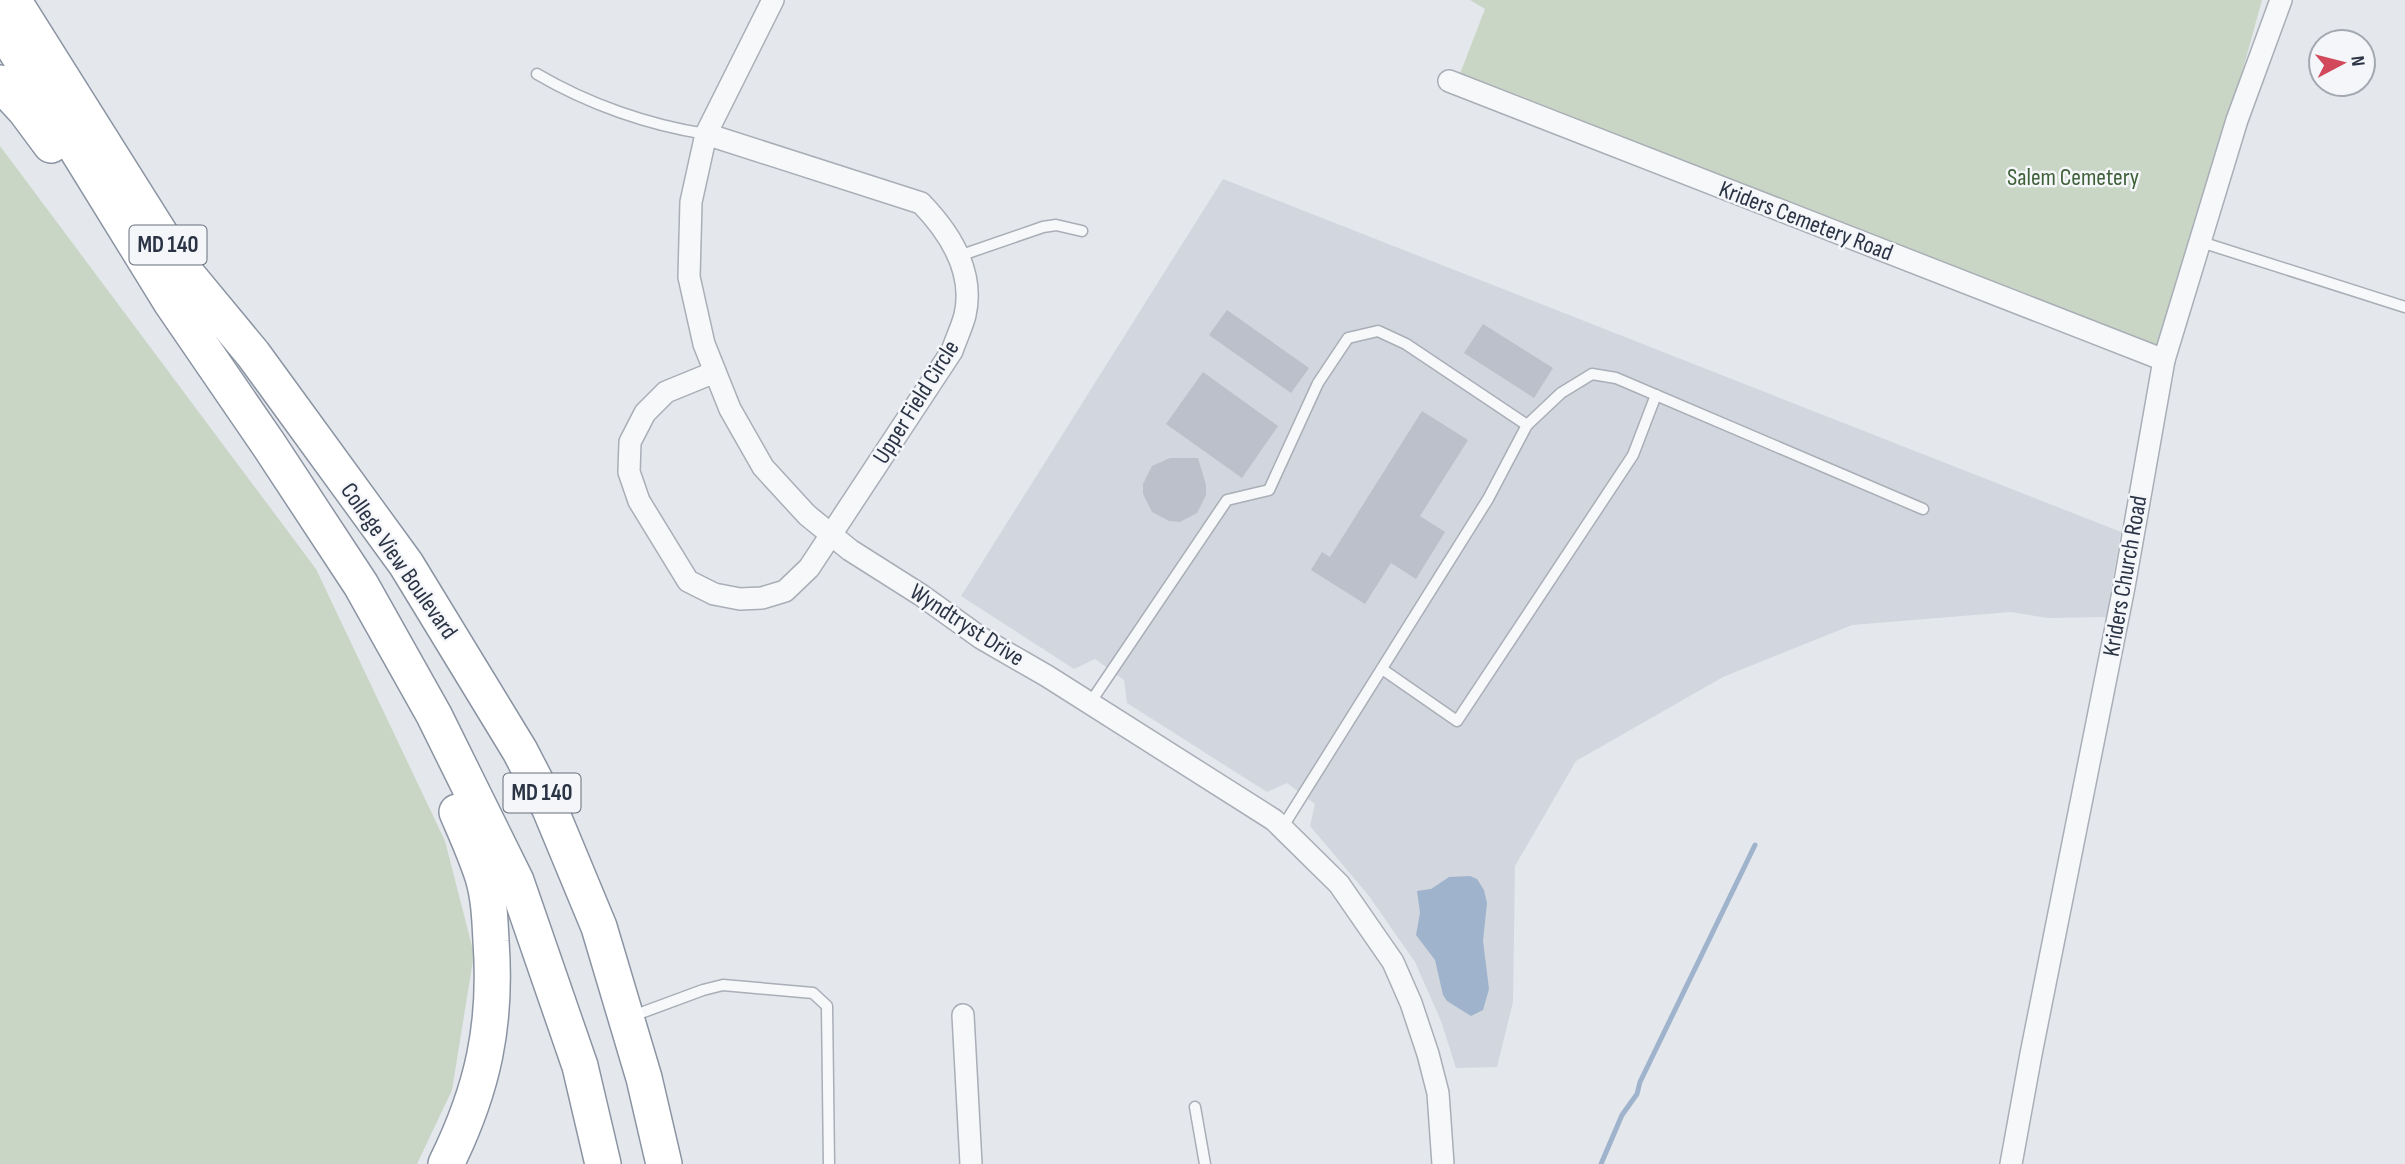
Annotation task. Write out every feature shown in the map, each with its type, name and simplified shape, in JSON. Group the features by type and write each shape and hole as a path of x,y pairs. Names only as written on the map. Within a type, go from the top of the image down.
{"highway":[{"name":"College View Boulevard","path":"11,13 170,302 360,585 433,715 516,881 580,1066 603,1164"},
{"name":"College View Boulevard","path":"11,13 181,267 253,354 406,565 526,763 566,846 598,927 627,1018 664,1164"},
{"path":"0,83 25,110 170,302"},
{"path":"205,352 403,699 452,802 483,877 493,963 491,1023 481,1078 470,1111 446,1164"}],"street":[{"name":"Wyndtryst Drive","path":"773,0 706,134 691,201 689,276 704,344 730,409 764,467 807,515 850,550 921,595 981,638 1202,773 1282,828 1339,884 1392,962 1411,1003 1437,1093 1443,1164"},
{"name":"Kriders Church Road","path":"2011,1164 2124,587 2164,360 2237,120 2281,0"},
{"name":"Kriders Cemetery Road","path":"1449,81 2164,360"},
{"name":"Upper Field Circle","path":"706,134 921,203 943,225 959,256 967,284 965,314 952,351 809,568 785,591 762,598 740,599 713,594 688,581 639,501 629,472 631,442 645,413 666,392 715,372"},
{"path":"962,1015 971,1164"}],"lane":[{"path":"537,74 555,85 613,110 677,129 706,134"},
{"path":"959,256 1043,227 1056,225 1082,231"},
{"path":"2201,242 2405,307"},
{"path":"1090,703 1227,500 1269,490 1318,383 1348,338 1378,331 1406,344 1527,425"},
{"path":"1282,828 1488,499 1527,425 1560,393 1592,374 1616,378 1923,509"},
{"path":"1381,669 1457,721 1633,455 1656,395"},
{"path":"627,1018 723,985 813,993 827,1006 829,1164"},
{"path":"1195,1107 1205,1164"}],"shaded area":[{"path":"1223,179 2121,532 2106,617 2048,618 2011,612 1852,625 1723,677 1576,761 1515,866 1513,1002 1497,1067 1456,1068 1441,1021 1415,962 1369,896 1310,826 1315,804 1287,783 1267,792 1127,703 1124,680 1095,659 1074,669 961,596"}],"green space":[{"name":"Salem Cemetery","path":"1470,0 2262,0 2235,98 2156,349 1458,79 1485,9"},
{"path":"0,146 316,569 445,841 474,954 452,1090 417,1164 0,1164"}],"water":[{"path":"1470,876 1477,879 1484,890 1487,903 1483,941 1489,989 1483,1010 1471,1016 1447,1001 1443,995 1435,960 1416,935 1420,913 1417,891 1431,889 1449,877"}],"building":[{"path":"1227,310 1309,368 1291,393 1209,335"},
{"path":"1483,324 1553,368 1534,398 1464,353"},
{"path":"1203,372 1278,426 1242,478 1166,424"},
{"path":"1422,411 1468,440 1420,516 1445,532 1416,579 1391,563 1365,604 1311,570 1322,552 1330,557"},
{"path":"1170,458 1198,458 1206,485 1206,495 1197,513 1180,522 1169,521 1152,512 1143,494 1143,484 1152,466"}],"waterway":[{"path":"1601,1164 1622,1115 1637,1094 1640,1082 1755,845"}]}
